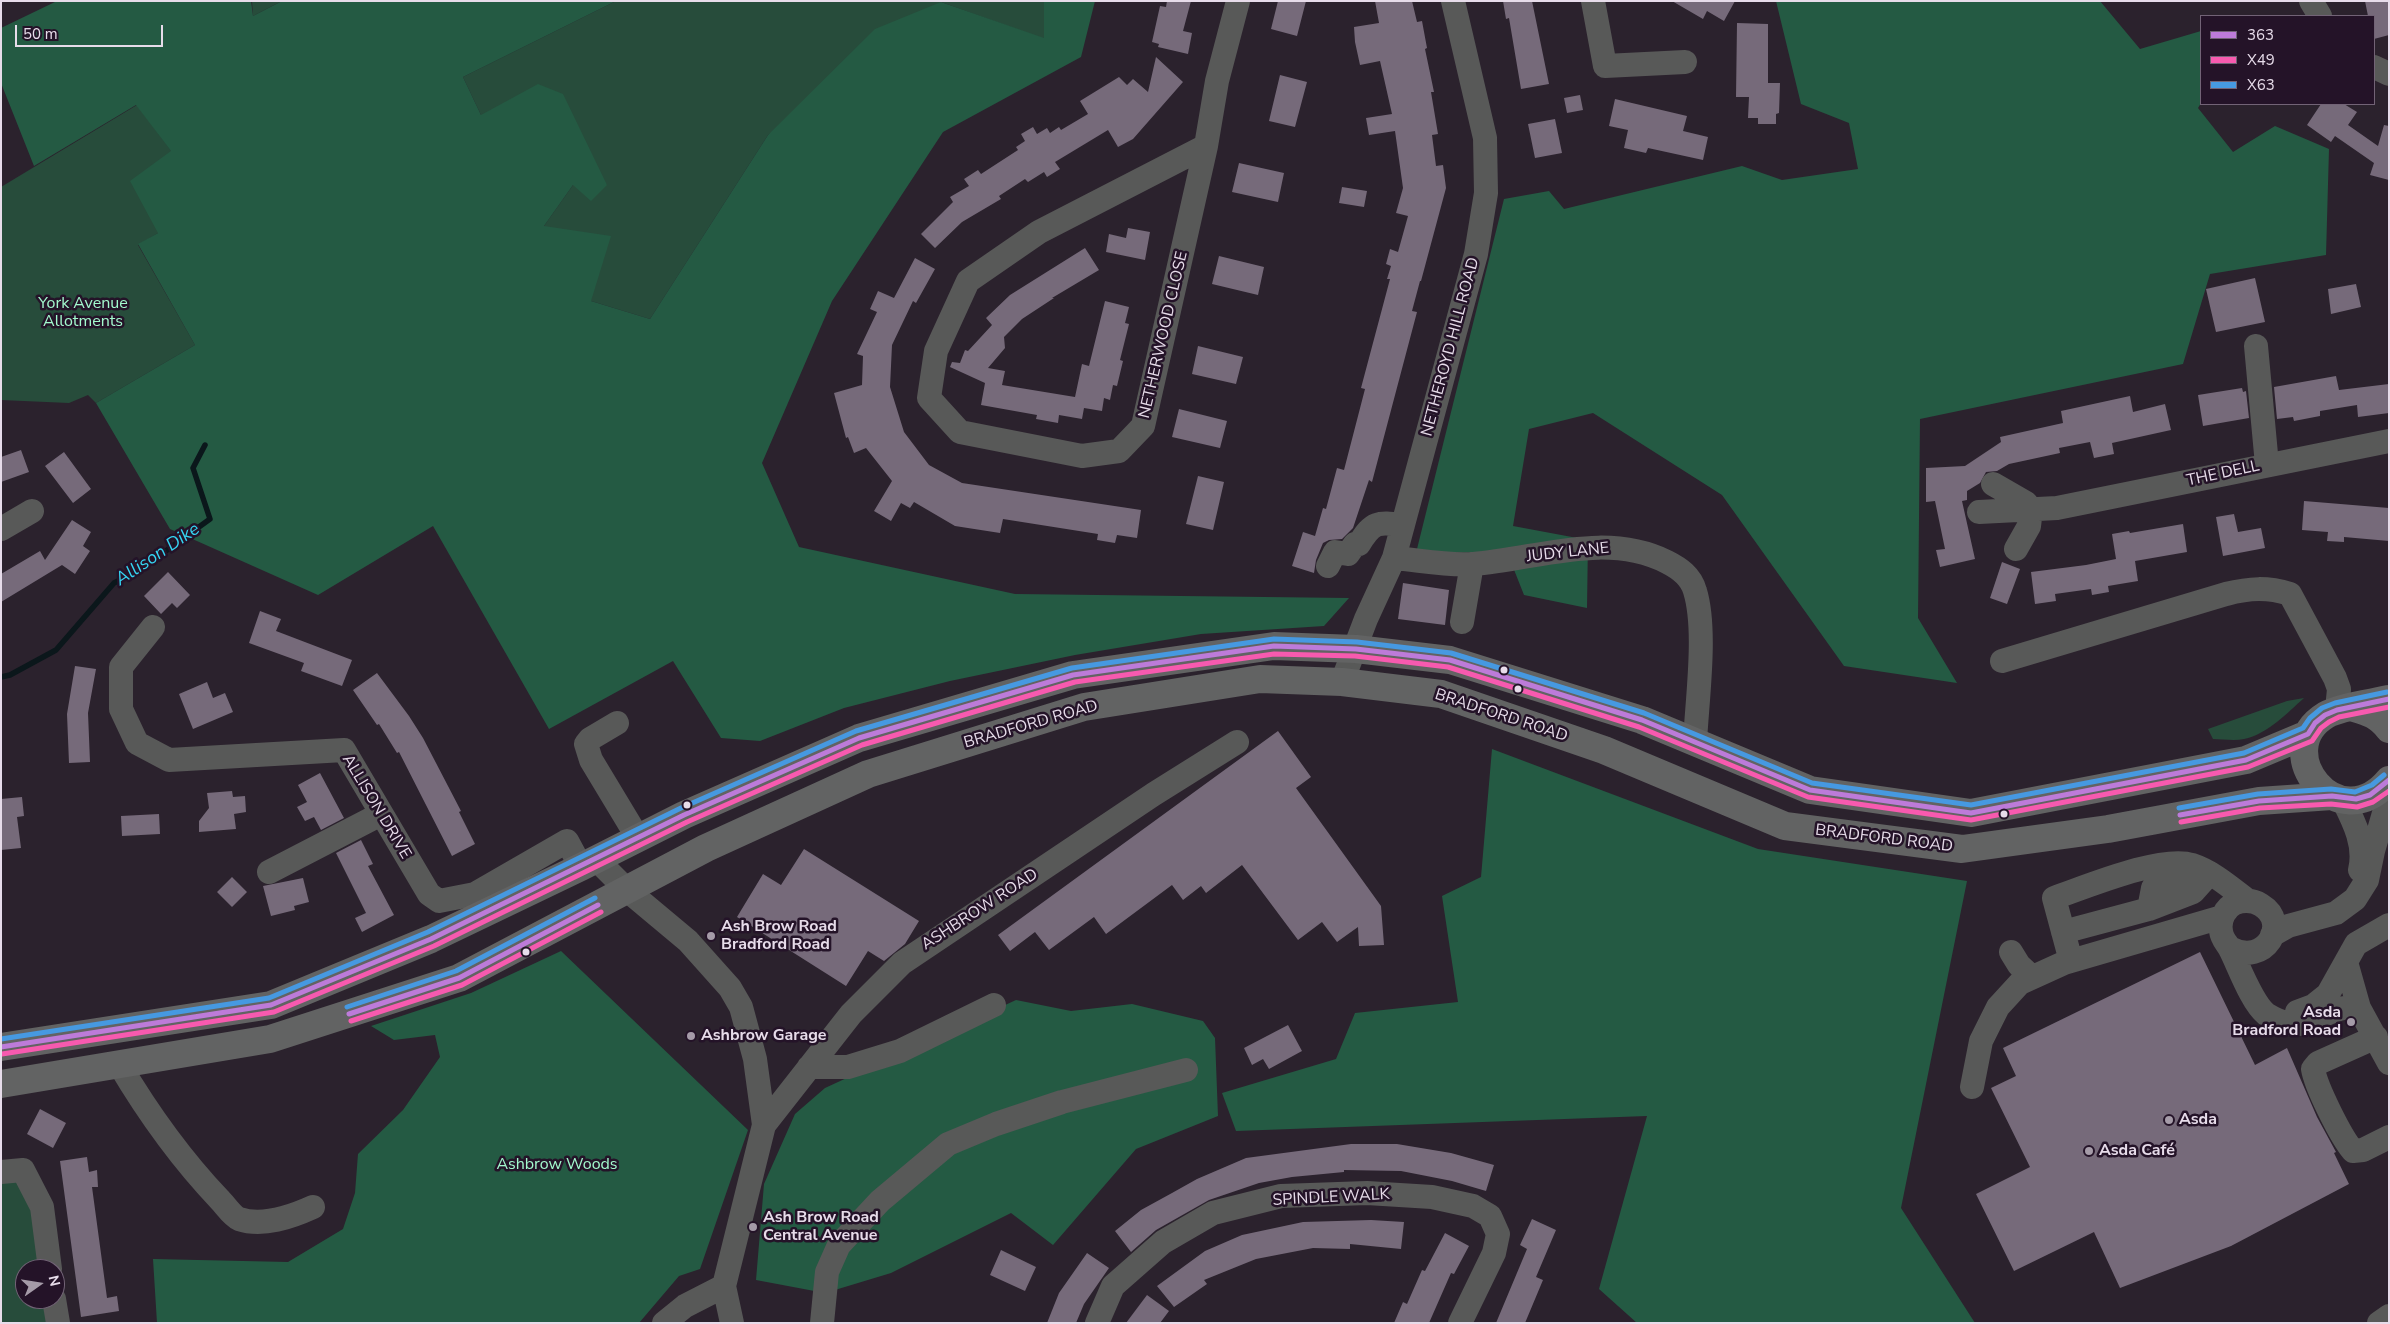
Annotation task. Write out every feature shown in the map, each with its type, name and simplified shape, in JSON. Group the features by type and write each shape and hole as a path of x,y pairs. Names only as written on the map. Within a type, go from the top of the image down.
{"main road":[{"path":"1,1047 271,1005 431,939 684,815 859,738 1073,675 1274,646 1356,649 1450,660 1642,720 1810,790 1972,813 2246,760 2308,734"},
{"path":"1441,694 1450,660"},
{"name":"BRADFORD ROAD","path":"1,1084 270,1040 459,978 706,848 868,774 1084,707 1260,679 1342,682 1441,694 1604,750 1785,826 1962,849 2108,829 2259,801 2337,798 2356,800 2370,796 2381,789 2389,780"},
{"path":"2337,798 2320,788 2308,770 2304,748 2308,734 2320,719 2346,709 2389,699"},
{"path":"2346,709 2369,712 2382,720 2389,729"}],"street":[{"name":"NETHERWOOD CLOSE","path":"1206,146 1039,232 968,281 936,351 929,398 960,432 1082,456 1119,451 1144,426 1206,146 1217,81 1238,1"},
{"name":"NETHEROYD HILL ROAD","path":"1342,682 1366,619 1394,558 1476,254 1486,193 1485,138 1453,1"},
{"path":"1594,1 1605,66 1685,62"},
{"path":"2311,1 2319,15"},
{"path":"2375,68 2389,74"},
{"path":"2256,346 2267,465"},
{"name":"THE DELL","path":"1979,512 2057,508 2389,441"},
{"path":"1993,484 2026,503 2031,510 2029,526 2016,549"},
{"path":"1,529 32,511"},
{"path":"1328,566 1335,552 1348,554 1355,544 1359,544 1374,525 1382,523 1403,525"},
{"name":"JUDY LANE","path":"1394,558 1472,564 1600,547 1628,548 1655,556 1677,567 1690,578 1695,591 1701,634 1695,742"},
{"path":"1462,622 1472,564"},
{"path":"2002,661 2241,590 2269,588 2290,594 2336,678 2346,709"},
{"name":"ALLISON DRIVE","path":"153,627 120,667 121,709 137,743 169,760 344,750 429,894 439,901"},
{"path":"616,723 590,739 586,744 592,760 638,838"},
{"name":"ASHBROW ROAD","path":"764,1125 851,1014 902,963 1154,794 1237,742"},
{"path":"2230,948 2244,954 2266,943 2288,926 2336,913 2355,900 2368,880 2389,786"},
{"path":"1972,1087 1981,1041 1998,1007 2020,983 2071,961 2222,917 2232,905 2256,904 2286,913 2315,911 2344,900 2358,883 2363,858 2360,839 2353,820 2337,798"},
{"path":"269,872 381,814"},
{"path":"431,939 438,919 439,901 475,894 567,841 588,863"},
{"name":"ASHBROW ROAD","path":"588,863 627,890 688,941 730,988 741,1007 755,1059 764,1125 724,1286 732,1323"},
{"path":"2071,961 2054,898 2163,863 2190,864 2205,871 2256,904 2273,920 2256,967 2257,987 2268,1002 2284,1010 2297,1012 2313,1006 2328,994 2356,944 2389,924"},
{"path":"2063,932 2149,909 2153,888 2168,880 2205,871"},
{"path":"2222,917 2221,934 2230,948 2249,989 2265,1013 2288,1024 2306,1023 2318,1016 2344,1008 2359,1008"},
{"path":"2011,952 2019,965 2032,977"},
{"path":"2346,962 2359,1008 2389,1063"},
{"path":"809,1067 848,1067 900,1052 994,1005"},
{"path":"2376,1037 2318,1063 2313,1069 2347,1144 2353,1151 2363,1150 2389,1137"},
{"path":"119,1064 148,1113 207,1187 237,1218 262,1222 296,1215 313,1207"},
{"path":"823,1315 827,1272 840,1245 880,1201 948,1144 996,1124 1062,1102 1186,1070"},
{"path":"1,1172 22,1170 42,1207 49,1259"},
{"name":"SPINDLE WALK","path":"1097,1323 1113,1286 1163,1242 1214,1213 1281,1196 1367,1193 1432,1197 1473,1206 1490,1216 1498,1234 1494,1253 1460,1323"},
{"path":"664,1323 685,1306 724,1286"},
{"path":"56,1309 58,1323"},
{"path":"2379,1323 2389,1316"}],"green space":[{"path":"57,1 251,1 253,16 282,1 616,1 463,77 481,115 538,84 563,94 607,185 591,201 573,185 544,226 611,236 591,301 650,319 768,135 875,29 941,2 1044,38 1044,1 1095,1 1081,57 943,132 832,301 762,463 799,547 1015,594 1349,598 1324,626 1201,634 1075,655 950,681 844,708 760,741 721,738 673,661 549,729 433,526 318,595 170,529 96,403 195,345 138,244 158,233 130,181 171,151 136,105 34,166 1,83 1,28"},
{"path":"252,1 282,1 253,16"},
{"path":"616,1 1044,1 1044,39 941,2 768,135 650,319 591,301 544,226 573,185 607,185 481,115 463,77"},
{"path":"1776,1 2100,1 2140,49 2200,31 2200,105 2198,108 2233,152 2275,126 2329,149 2326,255 2210,274 2183,364 1920,419 1918,618 1957,683 1844,666 1722,495 1593,413 1529,429 1513,526 1588,540 1587,608 1524,595 1507,552 1416,553 1504,199 1549,191 1564,209 1742,166 1782,180 1858,169 1849,123 1801,104"},
{"name":"York Avenue Allotments","path":"137,105 172,152 158,233 138,245 195,345 96,403 88,395 69,403 1,400 1,187"},
{"path":"2304,698 2269,728 2244,739 2213,739 2208,729 2287,701"},
{"path":"1492,749 1758,849 1967,881 1901,1208 1975,1323 1637,1323 1599,1289 1647,1116 1236,1131 1222,1093 1336,1059 1355,1013 1458,1002 1442,896 1481,877"},
{"name":"Ashbrow Woods","path":"561,951 748,1130 700,1269 679,1276 639,1323 157,1323 153,1259 288,1262 343,1229 355,1193 358,1154 403,1110 440,1057 435,1035 394,1040 371,1026 471,993"},
{"path":"1016,1000 1071,1011 1132,1004 1203,1021 1215,1038 1218,1116 1136,1149 1053,1245 1011,1213 891,1273 825,1293 756,1280 764,1184 795,1114 825,1088"},
{"path":"23,1170 47,1259 15,1259 15,1309 56,1309 58,1323 1,1323 1,1172"}],"building":[{"path":"1167,1 1191,1 1183,31 1192,33 1188,54 1158,47 1159,44 1152,42 1160,6 1166,7"},
{"path":"1278,1 1306,1 1297,36 1271,29"},
{"path":"1375,1 1412,1 1417,22 1422,21 1427,48 1425,49 1434,92 1431,92 1438,134 1432,135 1436,166 1443,165 1446,188 1412,311 1417,312 1372,482 1369,480 1353,528 1342,539 1329,540 1323,543 1316,560 1314,573 1292,566 1303,532 1315,536 1323,508 1326,509 1337,468 1344,470 1365,389 1361,388 1390,279 1387,279 1391,266 1386,264 1390,249 1398,252 1408,216 1396,213 1403,188 1395,131 1369,135 1366,118 1392,114 1380,61 1360,65 1355,42 1354,27 1379,23"},
{"path":"1503,1 1532,1 1549,84 1521,89 1509,18 1506,19"},
{"path":"1672,1 1735,1 1724,21 1707,11 1703,19"},
{"path":"2365,1 2389,1 2389,35 2375,39 2375,15 2368,15"},
{"path":"1737,23 1768,24 1768,83 1780,83 1779,113 1776,114 1776,124 1758,124 1758,118 1748,118 1749,97 1736,97"},
{"path":"1156,57 1183,82 1133,139 1118,147 1108,130 1055,162 1060,169 1047,177 1044,172 1028,182 1025,179 999,196 1001,199 962,222 935,248 921,234 953,202 950,197 969,186 964,179 978,170 981,174 1018,150 1016,147 1025,141 1021,134 1033,127 1037,134 1047,128 1050,133 1059,127 1061,130 1088,114 1080,101 1119,77 1127,85 1133,79 1148,92"},
{"path":"1280,75 1307,82 1295,127 1269,121"},
{"path":"1580,95 1583,110 1567,113 1564,98"},
{"path":"1615,99 1687,116 1683,131 1708,137 1703,160 1648,148 1646,153 1624,148 1628,130 1609,126"},
{"path":"2320,105 2346,105 2357,112 2348,125 2378,146 2384,125 2389,126 2389,180 2370,175 2374,163 2335,136 2331,142 2307,125"},
{"path":"1555,119 1562,153 1535,158 1528,124"},
{"path":"1239,163 1284,173 1278,202 1232,192"},
{"path":"1342,187 1367,191 1364,207 1339,203"},
{"path":"1128,228 1150,232 1145,260 1106,252 1109,234 1126,238"},
{"path":"1085,248 1099,270 1052,298 1054,298 1022,319 1004,337 1005,348 988,368 1005,371 1002,385 1075,397 1082,364 1089,366 1105,301 1129,307 1125,323 1129,324 1120,360 1123,361 1117,386 1113,385 1110,400 1104,398 1102,411 1084,408 1082,419 1059,415 1058,423 1036,419 1037,415 981,405 985,383 950,367 952,362 960,363 965,350 968,351 992,325 986,318 1010,295"},
{"path":"1219,256 1264,267 1258,295 1212,284"},
{"path":"915,258 935,269 916,303 913,301 892,345 890,387 904,432 929,465 962,483 1141,510 1137,538 1117,535 1115,543 1097,540 1098,534 1003,519 1000,533 955,526 914,502 910,508 901,503 891,521 874,511 892,481 866,448 854,453 848,437 846,438 834,393 862,385 863,356 857,354 877,312 870,309 878,291 894,298"},
{"path":"2255,278 2265,322 2216,332 2206,289"},
{"path":"2356,284 2361,307 2331,314 2328,289"},
{"path":"1198,346 1243,357 1236,384 1192,374"},
{"path":"2336,376 2339,390 2389,384 2389,413 2358,417 2357,405 2320,411 2320,416 2294,421 2293,417 2277,419 2274,387"},
{"path":"2242,388 2243,392 2246,391 2249,418 2203,426 2198,395"},
{"path":"2130,396 2133,412 2165,404 2171,430 2112,443 2114,454 2094,458 2090,442 2059,448 2060,453 2009,464 1997,471 1986,472 1980,483 1967,491 1967,500 1962,501 1975,559 1940,567 1936,550 1945,549 1935,501 1926,502 1926,468 1965,466 2001,442 2000,437 2063,423 2061,411"},
{"path":"1179,409 1227,421 1220,448 1172,437"},
{"path":"21,450 29,472 1,482 1,457"},
{"path":"64,452 91,489 73,503 45,466"},
{"path":"1198,476 1224,482 1213,530 1186,524"},
{"path":"2304,501 2389,508 2389,541 2344,537 2344,542 2327,541 2328,532 2302,530"},
{"path":"2234,514 2238,532 2261,528 2265,548 2223,556 2216,517"},
{"path":"72,520 91,532 83,546 90,551 75,574 62,565 1,602 1,574 40,551 45,560"},
{"path":"2183,524 2187,552 2135,561 2138,581 2108,586 2109,592 2092,595 2091,589 2055,594 2056,601 2035,604 2031,572 2116,559 2112,534 2129,531 2130,533"},
{"path":"2002,562 2020,569 2007,604 1990,598"},
{"path":"168,572 190,595 177,608 172,603 161,614 144,596"},
{"path":"1403,583 1449,590 1445,625 1398,619"},
{"path":"260,611 281,619 276,631 352,660 342,686 301,671 304,663 249,643"},
{"path":"75,666 96,669 88,713 90,762 69,763 67,714"},
{"path":"377,673 423,738 461,811 459,812 475,844 452,856 399,752 397,753 379,724 377,725 353,690"},
{"path":"207,682 213,698 225,693 233,712 193,729 179,694"},
{"path":"1278,731 1311,777 1296,788 1381,906 1384,945 1359,946 1358,927 1337,942 1322,922 1298,940 1242,865 1206,893 1201,886 1183,900 1172,885 1106,934 1094,917 1049,950 1035,932 1010,951 998,935"},
{"path":"320,773 344,818 321,830 314,817 305,821 297,807 307,802 298,785"},
{"path":"232,791 233,797 245,796 246,812 234,814 236,829 199,832 199,821 209,808 207,793"},
{"path":"22,797 24,816 17,817 21,848 1,850 1,799"},
{"path":"159,814 160,834 122,836 121,816"},
{"path":"361,840 373,864 368,866 394,915 362,932 355,918 366,913 336,853"},
{"path":"804,849 919,921 905,944 884,961 868,951 846,986 737,917 763,874 781,885"},
{"path":"232,877 247,892 232,907 217,892"},
{"path":"303,878 309,902 294,906 295,910 271,916 263,886"},
{"name":"Asda","path":"2200,952 2255,1065 2287,1048 2349,1184 2231,1246 2120,1288 2094,1232 2014,1271 1976,1194 2030,1167 1991,1088 2016,1076 2003,1048"},
{"path":"1288,1025 1302,1051 1269,1069 1263,1059 1252,1065 1244,1048"},
{"path":"40,1109 66,1123 53,1148 27,1134"},
{"path":"1351,1144 1397,1144 1451,1153 1494,1165 1486,1191 1452,1181 1401,1171 1344,1170 1344,1172 1292,1177 1259,1183 1209,1200 1156,1230 1131,1252 1115,1231 1141,1210 1197,1179 1246,1158"},
{"path":"87,1157 89,1172 97,1170 98,1187 92,1187 107,1298 117,1296 119,1311 81,1317 60,1161"},
{"path":"1532,1219 1556,1230 1536,1277 1543,1280 1525,1323 1496,1323 1527,1249 1520,1245"},
{"path":"1371,1220 1404,1222 1401,1249 1350,1244 1350,1249 1313,1248 1256,1259 1204,1280 1207,1284 1174,1307 1157,1286 1205,1251 1242,1235 1303,1222"},
{"path":"1445,1233 1469,1246 1454,1274 1451,1273 1429,1323 1394,1323 1403,1302 1407,1304 1422,1270 1425,1271"},
{"path":"1001,1250 1036,1267 1025,1291 990,1275"},
{"path":"1087,1253 1109,1268 1084,1304 1076,1323 1047,1323 1059,1293"},
{"path":"1147,1295 1169,1311 1160,1323 1126,1323"}],"waterway":[{"name":"Allison Dike","path":"1,677 10,675 56,650 114,583 138,571 210,519 193,468 205,445"}],"transit line":[{"name":"X63","path":"1,1039 269,998 428,932 681,808 856,731 1072,668 1274,639 1357,642 1451,653 1644,713 1812,783 1971,805 2244,753 2303,728 2310,718 2322,708 2335,703 2387,692"},
{"name":"363","path":"1,1047 271,1005 431,939 684,815 859,738 1073,675 1274,646 1356,649 1450,660 1642,720 1810,790 1971,813 2246,760 2308,734 2315,723 2325,715 2337,710 2389,699"},
{"name":"X49","path":"2,1054 274,1012 434,946 687,822 862,745 1075,682 1274,654 1355,656 1448,667 1639,727 1808,797 1971,820 2248,767 2312,741 2321,728 2339,717 2389,707"},
{"name":"X63","path":"2179,808 2258,794 2331,789 2355,792 2372,785 2384,775"},
{"name":"363","path":"2180,815 2259,801 2332,796 2356,799 2370,795 2389,780"},
{"name":"X49","path":"2181,822 2260,808 2331,804 2357,807 2373,802 2389,791"},
{"name":"X63","path":"347,1007 456,971 595,898"},
{"name":"363","path":"349,1014 459,978 598,905"},
{"name":"X49","path":"351,1021 462,985 601,912"}],"place":[{"name":"Ash Brow Road Bradford Road","path":"711,936"},
{"name":"Asda Bradford Road","path":"2351,1022"},
{"name":"Ashbrow Garage","path":"691,1036"},
{"name":"Asda","path":"2169,1120"},
{"name":"Asda Café","path":"2089,1151"},
{"name":"Ash Brow Road Central Avenue","path":"753,1227"}]}
